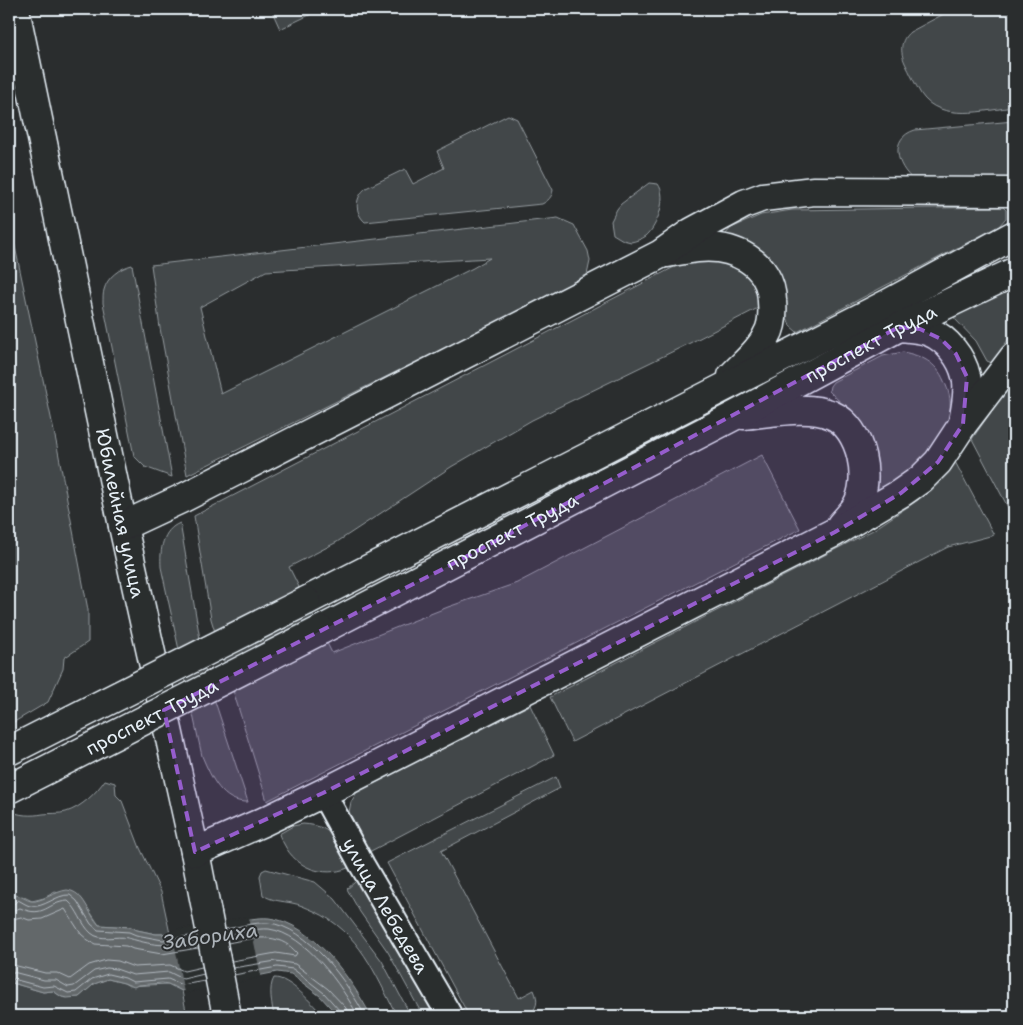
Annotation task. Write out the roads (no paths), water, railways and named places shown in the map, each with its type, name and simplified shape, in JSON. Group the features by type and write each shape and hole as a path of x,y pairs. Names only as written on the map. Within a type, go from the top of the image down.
{"main road":[{"name":"Юбилейная улица","path":"15,9 123,526 196,852 226,1014"},
{"path":"123,526 183,498 660,254 692,232 744,204 763,197 814,191 1014,192"},
{"name":"проспект Труда","path":"9,751 720,390 887,304 1014,235"},
{"path":"660,254 698,248 721,248 745,256 766,276 772,290 773,313 773,319 767,336 720,390"},
{"name":"проспект Труда","path":"9,789 321,630 734,416 899,328 1014,272"},
{"path":"899,328 920,329 931,332 941,338 956,354 967,377 968,394 963,424"},
{"path":"196,852 323,793 835,532 901,493 938,462 963,424 1014,357"},
{"path":"734,416 813,410 833,415 847,426 857,443 863,462 864,482 857,506 835,532"}],"street":[{"name":"улица Лебедева","path":"323,793 450,1016"}],"water":[{"name":"Забориха","path":"67,890 82,899 99,925 131,927 156,934 170,934 256,918 269,918 285,922 301,930 329,955 342,970 371,1016 338,1016 320,996 291,974 277,972 182,991 162,983 134,987 108,979 94,984 79,997 67,998 53,991 43,992 9,982 9,905 12,899 16,895 34,901"}]}
